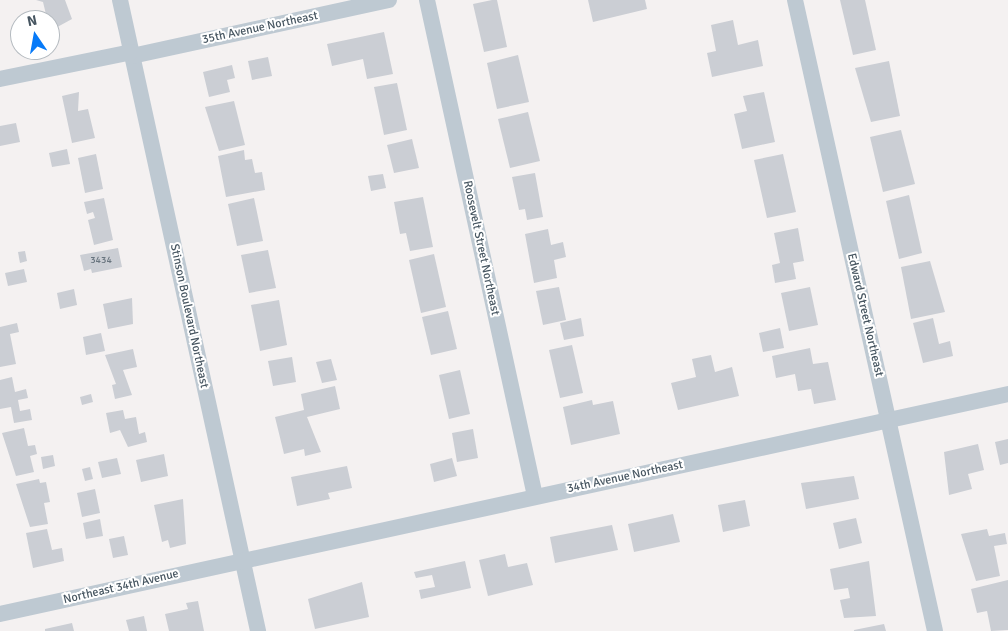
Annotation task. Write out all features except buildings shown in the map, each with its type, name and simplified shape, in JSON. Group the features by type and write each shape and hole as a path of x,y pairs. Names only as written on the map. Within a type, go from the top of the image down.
{"street":[{"name":"Stinson Boulevard Northeast","path":"120,0 258,631"},
{"name":"35th Avenue Northeast","path":"0,79 131,54 389,0"},
{"name":"Roosevelt Street Northeast","path":"427,0 535,496"},
{"name":"Edward Street Northeast","path":"795,0 935,631"},
{"name":"34th Avenue Northeast","path":"242,559 1008,394"},
{"name":"Northeast 34th Avenue","path":"0,614 242,559"}]}
